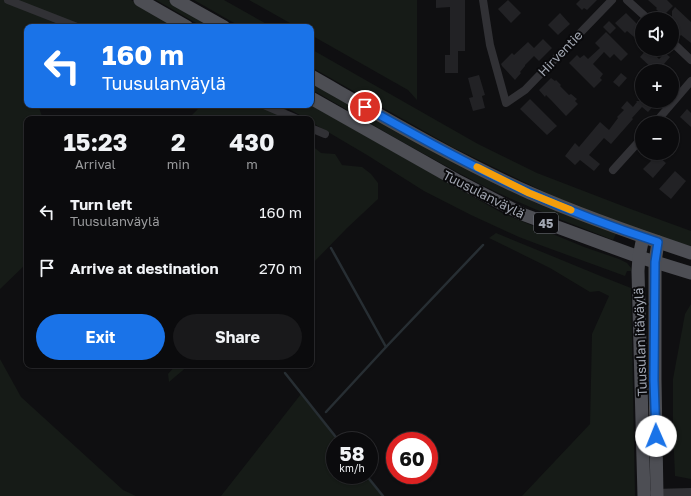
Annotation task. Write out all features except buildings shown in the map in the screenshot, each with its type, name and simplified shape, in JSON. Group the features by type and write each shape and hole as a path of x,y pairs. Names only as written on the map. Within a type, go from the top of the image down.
{"main road":[{"path":"140,0 181,24"},
{"path":"176,0 219,24"},
{"name":"Tuusulanväylä","path":"314,78 406,130 522,189 583,216 691,253"},
{"name":"Tuusulanväylä","path":"314,100 456,180 522,214 639,257 691,273"},
{"name":"Tuusulan itäväylä","path":"643,237 639,257 638,290 650,494"},
{"name":"Tuusulan itäväylä","path":"650,494 654,380 655,262 658,242"}],"street":[{"path":"8,0 69,24"},
{"name":"Hirventie","path":"483,0 490,45 506,103 524,90 612,0"},
{"path":"627,0 640,12"},
{"path":"679,49 691,60"},
{"path":"661,116 691,81"},
{"path":"271,108 290,116"},
{"path":"314,129 325,134"},
{"path":"613,170 635,146"},
{"path":"650,494 691,492"}],"shaded area":[{"path":"0,0 131,0 174,24 24,24 24,108 39,108 42,116 24,116 24,266 0,289"},
{"path":"156,0 168,0 210,24 198,24"},
{"path":"194,0 224,0 267,24 236,24"},
{"path":"249,0 417,0 417,100 408,90 314,37 314,24 292,24"},
{"path":"314,51 478,144 537,173 691,231 691,246 665,239 555,197 452,147 314,69"},
{"path":"314,84 489,180 538,204 616,234 613,240 516,201 462,175 314,91"},
{"path":"314,107 502,213 584,247 619,259 627,263 631,268 631,271 627,271 625,276 519,237 471,215 424,191 314,124 314,116 302,116 287,108 314,108"},
{"path":"199,108 287,108 286,116 191,116"},
{"path":"314,147 321,153 335,154 342,165 362,167 371,174 378,183 378,199 314,262"},
{"path":"496,233 631,288 635,496 522,496 590,424 592,334 609,296 599,291 590,292 550,268 489,238"},
{"path":"691,304 691,479 675,476 673,379 685,314"},
{"path":"0,359 21,397 123,490 136,496 0,496"},
{"path":"173,368 185,368 169,382 168,374"},
{"path":"301,394 332,432 326,432 326,484 373,484 383,496 221,496"}],"waterway":[{"path":"326,412 483,245"},
{"path":"331,248 386,347"},
{"path":"285,373 332,432"},
{"path":"373,484 383,496"}],"slow traffic":[{"path":"477,167 529,193 571,210"}],"route":[{"path":"365,107 465,161 529,193 583,216 658,242 655,262 654,380 656,436"}]}
